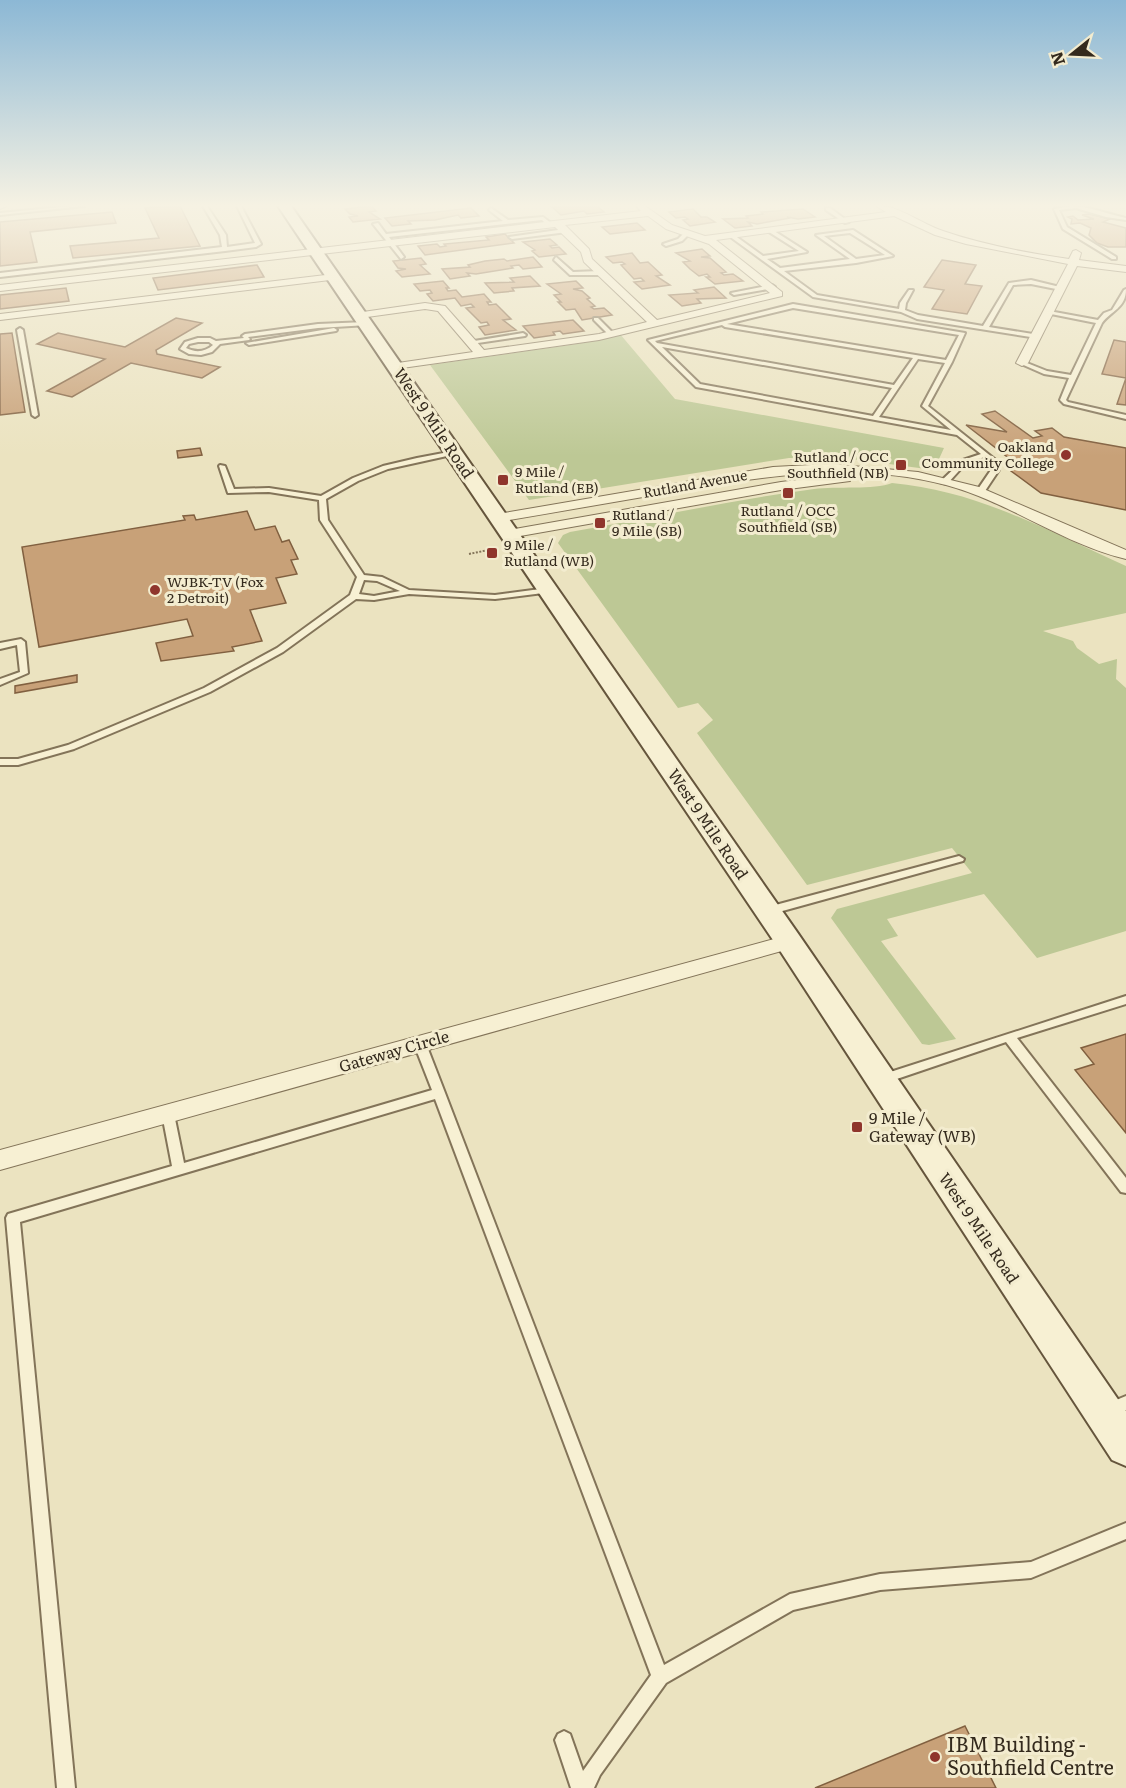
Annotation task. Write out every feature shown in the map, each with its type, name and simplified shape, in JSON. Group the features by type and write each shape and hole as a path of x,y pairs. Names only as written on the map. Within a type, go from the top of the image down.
{"main road":[{"name":"West 9 Mile Road","path":"343,289 789,942 879,1080 1115,1408 1126,1446"}],"street":[{"path":"0,317 230,289"},
{"path":"618,289 655,324"},
{"path":"395,366 611,334 771,297 778,294 774,289"},
{"path":"1022,363 1060,289"},
{"path":"363,319 425,306 441,308 481,354"},
{"name":"Rutland Avenue","path":"504,526 687,485 754,474 840,466 870,468 892,474 944,482 980,492 1126,555"},
{"path":"754,474 768,488"},
{"name":"Rutland Avenue","path":"504,526 701,500 768,488 892,474"},
{"path":"687,485 701,500"},
{"name":"Gateway Circle","path":"0,1160 789,942"}],"lane":[{"path":"734,292 753,289"},
{"path":"806,289 815,296 902,311 916,317 1037,336"},
{"path":"985,328 1008,289"},
{"path":"902,311 903,303 911,291"},
{"path":"1126,291 1114,311 1106,314 1099,322 1063,400 1066,403 1126,417"},
{"path":"958,433 698,386 651,340 793,306 963,334 925,406 994,461 995,470 980,492"},
{"path":"1049,313 1099,322"},
{"path":"217,343 214,349 199,353 185,351 183,347 198,340 217,343 330,333 363,319"},
{"path":"596,319 611,334"},
{"path":"718,324 949,362"},
{"path":"20,330 35,415"},
{"path":"471,342 523,335"},
{"path":"654,344 896,387"},
{"path":"875,418 916,356"},
{"path":"1022,363 1046,373 1073,377"},
{"path":"222,466 231,491 269,490 322,498 363,474 392,464 454,453"},
{"path":"944,482 965,461 985,455"},
{"path":"322,498 324,520 361,577"},
{"path":"361,577 380,579 409,592"},
{"path":"0,762 18,762 71,747 207,690 280,650 354,596 361,577"},
{"path":"354,596 374,598 409,592 495,597 548,590"},
{"path":"0,646 21,642 24,673 0,681"},
{"path":"767,911 959,859"},
{"path":"879,1080 1010,1038 1039,1025 1126,1000"},
{"path":"1010,1038 1126,1188"},
{"path":"420,1044 660,1677"},
{"path":"66,1788 13,1218 439,1093"},
{"path":"168,1114 179,1170"},
{"path":"582,1788 660,1677 790,1602 880,1582 1031,1570 1126,1531"},
{"path":"564,1740 582,1788"}],"path":[{"path":"469,554 493,549"}],"green space":[{"path":"620,334 675,399 944,448 934,470 844,458 789,458 529,500 430,365 576,344"},
{"path":"892,483 955,494 984,504 1040,526 1126,566 1126,613 1043,631 1073,641 1077,648 1099,664 1117,659 1116,679 1126,688 1126,931 1037,958 984,894 887,919 898,936 881,941 956,1039 929,1045 922,1044 831,918 837,909 972,873 952,848 807,885 697,733 713,720 698,703 678,708 558,543 563,535 570,532 783,493"}],"building":[{"path":"66,289 69,301 0,309 0,295"},
{"path":"419,289 456,290 462,297 484,294 491,302 487,302 489,305 496,304 511,319 503,320 516,330 485,335 479,327 489,325 487,322 481,323 466,308 474,307 471,304 461,306 455,298 433,301 427,294 432,293 430,290"},
{"path":"491,289 514,291 494,293"},
{"path":"555,289 582,291 595,306 591,307 604,308 612,315 582,320 575,309 566,310 558,302 561,302 554,295 561,294"},
{"path":"717,289 726,298 697,299 701,303 682,306 669,295 698,293 694,290"},
{"path":"940,289 980,289 967,314 932,309 944,290"},
{"path":"176,318 202,323 156,350 157,354 220,367 202,378 131,363 72,397 47,391 105,359 37,344 58,333 125,347"},
{"path":"573,320 584,331 563,334 560,331 553,332 555,335 534,338 523,326"},
{"path":"12,333 25,412 0,415 0,334"},
{"path":"1114,340 1126,342 1126,378 1102,374"},
{"path":"1126,378 1126,405 1117,404"},
{"name":"Oakland Community College","path":"995,411 1033,438 1042,436 1035,431 1052,428 1064,437 1126,448 1126,510 1041,493 1011,471 1015,463 966,425 1007,432 982,414"},
{"path":"200,448 202,455 178,458 177,451"},
{"name":"WJBK-TV (Fox 2 Detroit)","path":"247,511 255,530 275,526 282,542 289,540 298,559 291,560 297,574 276,578 286,603 250,610 262,641 232,647 234,651 161,661 156,643 193,636 187,619 39,647 22,547 185,520 183,516 194,515 196,520"},
{"path":"77,675 77,682 15,693 15,686"},
{"path":"1126,1034 1126,1133 1075,1070 1094,1064 1081,1048"},
{"name":"IBM Building - Southfield Centre","path":"965,1726 996,1788 815,1788"}],"place":[{"name":"Oakland Community College","path":"1066,455"},
{"name":"Rutland / OCC Southfield (NB)","path":"901,465"},
{"name":"9 Mile / Rutland (EB)","path":"503,480"},
{"name":"Rutland / OCC Southfield (SB)","path":"788,493"},
{"name":"Rutland / 9 Mile (SB)","path":"600,523"},
{"name":"9 Mile / Rutland (WB)","path":"492,553"},
{"name":"WJBK-TV (Fox 2 Detroit)","path":"155,590"},
{"name":"9 Mile / Gateway (WB)","path":"857,1127"},
{"name":"IBM Building - Southfield Centre","path":"935,1757"}]}
